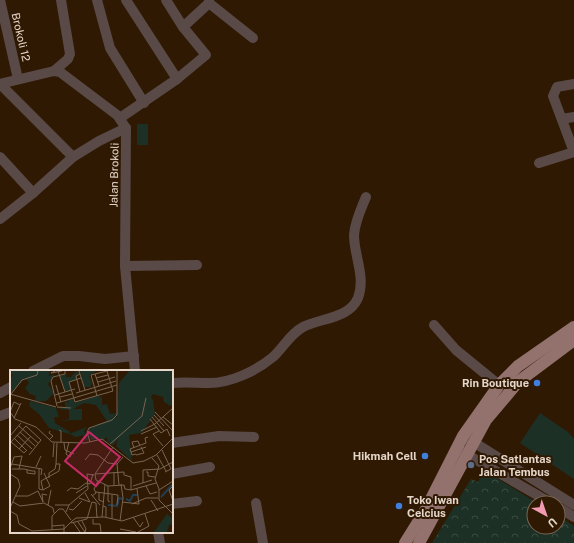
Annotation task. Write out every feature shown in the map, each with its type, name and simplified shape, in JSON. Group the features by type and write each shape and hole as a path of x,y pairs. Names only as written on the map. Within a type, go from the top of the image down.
{"main road":[{"path":"405,543 413,532 463,436 500,385 518,366 574,327"},
{"path":"419,543 468,456 486,420 518,382 574,340"}],"street":[{"name":"Brokoli 12","path":"0,0 18,79"},
{"path":"61,0 70,54 68,58 54,71 0,84 73,157"},
{"path":"97,0 110,48 144,104"},
{"path":"126,0 177,79"},
{"path":"120,118 144,104 206,55 184,27 166,0"},
{"path":"184,27 209,2 253,38"},
{"name":"Jalan Brokoli","path":"54,71 65,74 120,118 126,128 125,266 135,363"},
{"path":"539,163 574,152 553,92 556,87 561,85 574,84"},
{"path":"562,119 574,117"},
{"path":"1,216 33,193 73,157 126,128"},
{"path":"0,157 33,193"},
{"path":"173,383 216,382 232,378 270,359 300,329 339,314 353,306 360,291 361,273 355,241 355,230 359,211 366,197"},
{"path":"125,266 197,265"},
{"path":"434,324 456,350 500,385"},
{"path":"35,370 63,356 110,359 135,363"},
{"path":"0,394 10,388"},
{"path":"0,416 10,412"},
{"path":"173,443 219,436 254,436"},
{"path":"463,436 574,505"},
{"path":"458,448 468,456 537,495"},
{"path":"173,474 210,467"},
{"path":"173,504 197,501"},
{"path":"256,503 263,543"},
{"path":"158,533 160,543"}],"green space":[{"path":"137,124 148,124 148,145 137,145"},
{"path":"540,413 568,432 574,439 574,479 520,443"},
{"path":"484,470 526,496 526,535 566,535 566,521 574,526 574,543 432,543 471,479 478,482"}],"place":[{"name":"Rin Boutique","path":"537,383"},
{"name":"Hikmah Cell","path":"425,456"},
{"name":"Pos Satlantas Jalan Tembus","path":"471,465"},
{"name":"Toko Iwan Celcius","path":"399,506"}]}
